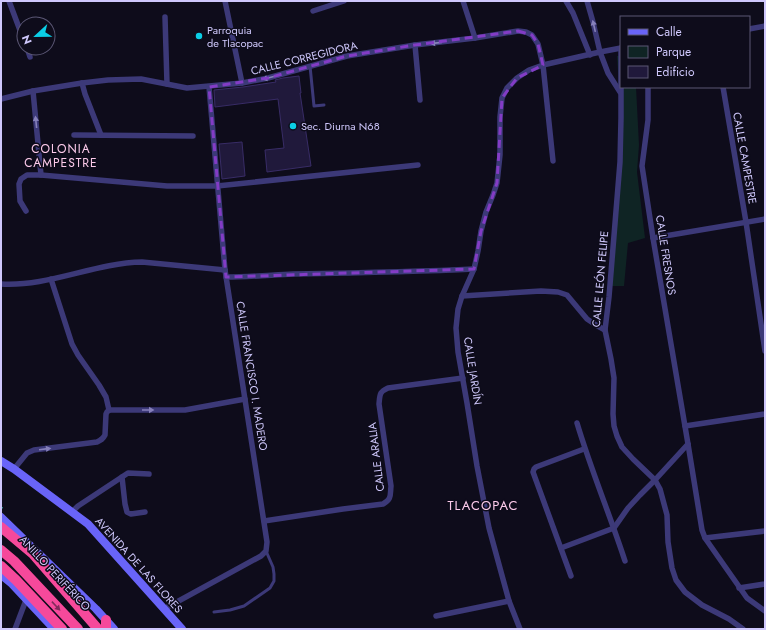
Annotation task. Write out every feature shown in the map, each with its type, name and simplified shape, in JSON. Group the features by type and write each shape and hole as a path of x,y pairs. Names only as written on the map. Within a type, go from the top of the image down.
{"highway":[{"path":"1,527 33,554 98,629"},
{"name":"ANILLO PERIFÉRICO","path":"1,535 23,553 91,629"},
{"name":"ANILLO PERIFÉRICO","path":"1,550 14,561 78,629"},
{"path":"1,566 62,629"},
{"path":"12,584 40,589"}],"street":[{"path":"10,1 16,18"},
{"path":"225,1 242,83"},
{"path":"313,11 344,1"},
{"path":"463,1 475,38"},
{"path":"566,1 573,13 590,55"},
{"path":"587,1 600,52 608,73 621,93"},
{"path":"165,17 167,84"},
{"path":"750,29 765,26"},
{"name":"CALLE CORREGIDORA","path":"1,99 33,91 108,80 141,79 187,88 242,83 268,78 347,56 415,45 518,32 526,32 532,35 538,44 543,65"},
{"path":"415,45 420,100"},
{"name":"CALLE JARDÍN","path":"520,629 509,600 489,528 458,352 456,328 458,309 474,269 480,231 496,183 500,155 500,117 502,98 507,88 517,78 529,70 543,65 620,48"},
{"path":"543,65 553,161"},
{"path":"82,83 101,135"},
{"name":"CALLE FRANCISCO I. MADERO","path":"208,86 226,274 244,399 264,521 267,542 266,551"},
{"name":"CALLE LEÓN FELIPE","path":"621,88 620,162 605,330 614,378 614,426 622,447 655,480 660,489 667,515 668,542 672,568 676,580 685,592 702,605 729,619 743,629"},
{"name":"CALLE FRESNOS","path":"648,88 648,120 642,166 702,530 705,538"},
{"name":"CALLE CAMPESTRE","path":"723,88 746,222 765,351"},
{"path":"33,91 41,175"},
{"path":"74,135 194,136"},
{"path":"26,211 20,200 19,184 21,178 27,175 167,186 218,186 418,165"},
{"path":"653,238 765,219"},
{"path":"1,284 51,279 128,262 142,262 241,277 291,274 376,273 474,269"},
{"path":"14,469 27,453 34,450 97,442 105,435 106,414 109,410 106,397 72,344 51,279"},
{"path":"462,296 541,291 558,292 567,295 587,319 605,330"},
{"name":"CALLE ARALIA","path":"264,521 383,504 388,501 391,486 379,404 382,390 463,378"},
{"path":"109,410 185,410 244,399"},
{"path":"685,426 765,414"},
{"path":"576,423 625,561"},
{"path":"561,548 614,528 628,508 688,444"},
{"path":"571,576 533,472 536,467 584,449"},
{"name":"AVENIDA DE LAS FLORES","path":"1,461 88,524 182,629"},
{"path":"72,512 78,506 128,473 149,474"},
{"path":"122,477 127,512 131,514 145,512"},
{"path":"3,513 96,609 106,624 114,629"},
{"path":"765,531 705,538 747,598 765,612"},
{"path":"164,609 246,565 261,556 266,551"},
{"path":"1,575 12,584 54,629"},
{"path":"739,588 765,584"},
{"path":"16,629 26,600"},
{"path":"436,616 509,600"}],"lane":[{"path":"310,66 314,106 324,105"},
{"path":"214,612 244,606 270,588 274,581 274,574 266,551"}],"path":[{"path":"1,507 3,513"}],"highlighted area":[{"path":"518,31 532,35 538,44 543,65 517,78 502,98 497,183 481,231 474,269 226,277 209,87 268,78 347,56 415,45"}],"green space":[{"path":"617,56 620,56 620,88 636,88 639,145 637,172 645,238 628,243 624,286 611,286 621,120"}],"building":[{"name":"Sec. Diurna N68","path":"299,76 300,93 311,166 267,172 265,150 284,148 278,99 215,107 214,90 276,82 275,80"},
{"path":"242,142 245,176 222,179 219,144"}],"place":[{"name":"Parroquia de Tlacopac","path":"199,36"},
{"name":"Sec. Diurna N68","path":"293,126"}],"district":[{"name":"COLONIA CAMPESTRE","path":"61,156"},
{"name":"TLACOPAC","path":"483,505"}]}
